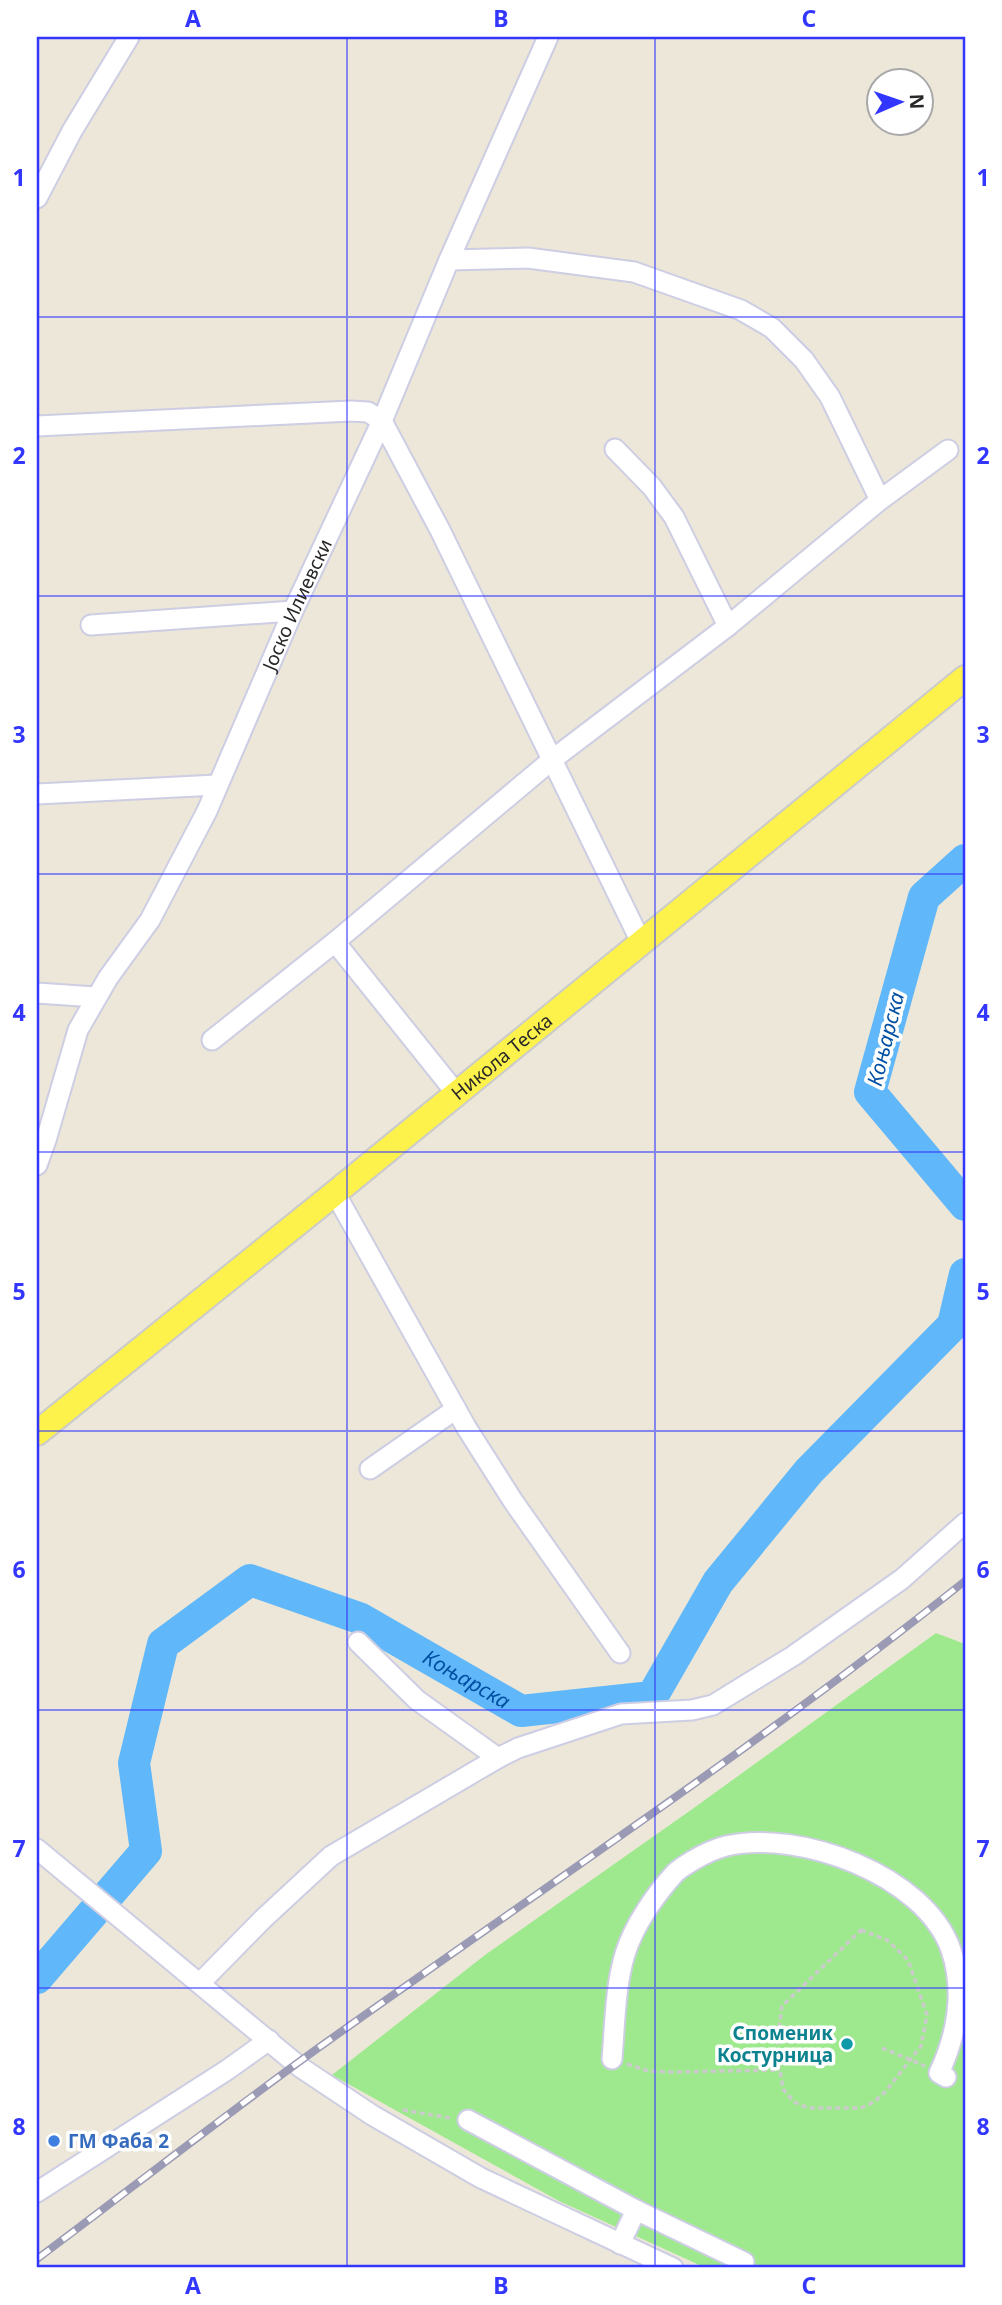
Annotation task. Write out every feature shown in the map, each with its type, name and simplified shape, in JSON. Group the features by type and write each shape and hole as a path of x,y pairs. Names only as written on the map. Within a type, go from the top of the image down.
{"main road":[{"name":"Никола Теска","path":"37,1433 965,678"}],"street":[{"path":"37,198 72,131 130,37"},
{"name":"Јоско Илиевски","path":"37,1165 47,1140 78,1030 95,997 161,902 207,811 293,611 382,421 449,260 548,37"},
{"path":"449,260 528,258 634,272 741,310 772,328 804,360 830,397 880,500"},
{"path":"37,426 351,411 368,412 382,421 429,509 641,942"},
{"path":"615,449 652,487 674,517 728,626"},
{"path":"212,1040 335,942 553,759 728,626 880,500 948,450"},
{"path":"91,625 293,611"},
{"path":"37,794 217,785"},
{"path":"335,942 456,1093"},
{"path":"37,993 95,997"},
{"path":"335,1193 456,1409 513,1501 620,1653"},
{"path":"370,1469 456,1409"},
{"path":"200,1983 262,1919 331,1856 518,1748 621,1714 692,1710 713,1705 793,1656 902,1579 965,1523"},
{"path":"358,1642 417,1700 498,1758"},
{"path":"612,2059 619,1982 626,1951 655,1897 677,1870 701,1855 726,1846 789,1844 821,1851 878,1873 898,1885 935,1923 951,1948 957,1977 955,2031 942,2075"},
{"path":"37,1849 300,2067 372,2115 481,2178 673,2268"},
{"path":"37,2192 269,2040"},
{"path":"468,2120 636,2210 744,2262"},
{"path":"620,2244 636,2210"}],"path":[{"path":"861,1930 887,1940 908,1960 926,2015 921,2046 912,2060 874,2102 861,2108 808,2108 794,2102 783,2089 775,2059 782,2006 861,1930"},
{"path":"882,2048 942,2075"},
{"path":"612,2059 648,2071 780,2070"},
{"path":"372,2115 379,2108 468,2120"}],"green space":[{"path":"936,1633 965,1644 965,2268 706,2268 559,2201 332,2075 485,1955"}],"waterway":[{"name":"Коњарска","path":"965,860 924,897 870,1092 965,1205"},
{"name":"Коњарска","path":"37,1978 146,1851 134,1763 163,1644 250,1580 359,1618 521,1711 652,1697 718,1582 809,1471 953,1325 965,1274"}],"railway":[{"path":"37,2259 279,2077 806,1703 965,1581"}],"place":[{"name":"Споменик Костурница","path":"847,2044"},
{"name":"ГМ Фаба 2","path":"54,2141"}]}
